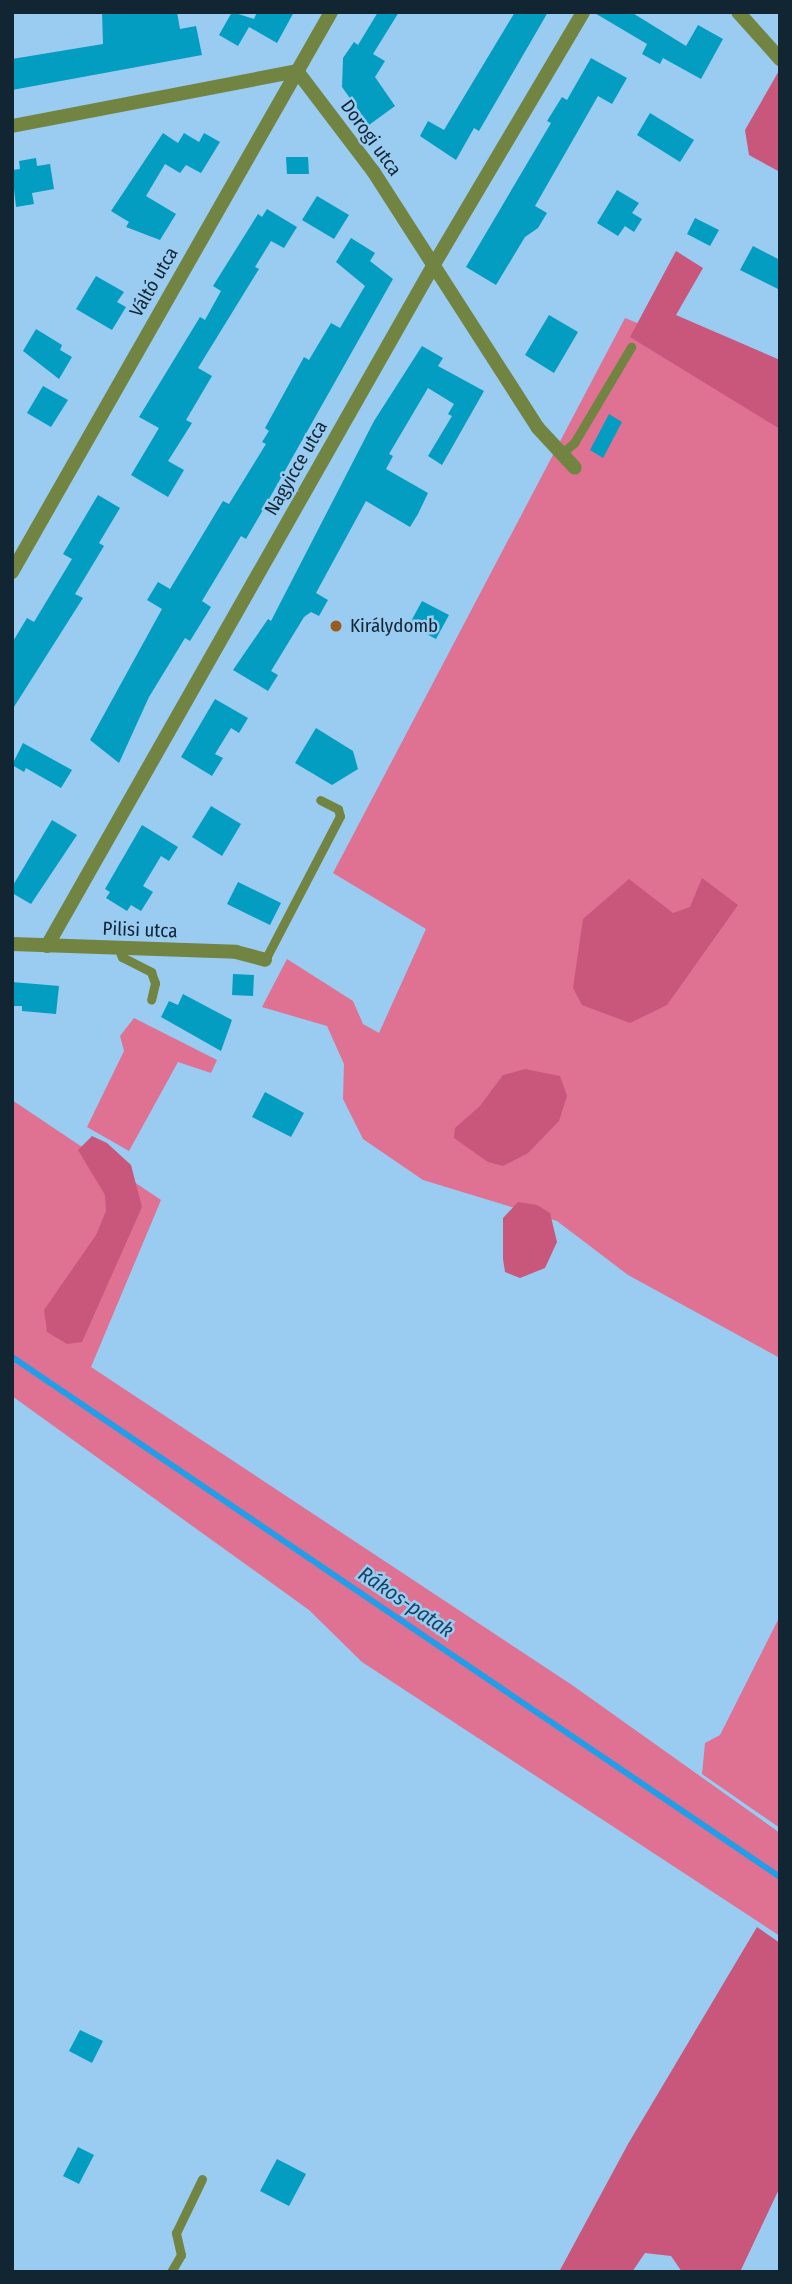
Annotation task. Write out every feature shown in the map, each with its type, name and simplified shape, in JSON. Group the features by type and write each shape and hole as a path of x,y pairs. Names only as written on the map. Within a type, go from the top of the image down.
{"street":[{"name":"Váltó utca","path":"12,572 331,12"},
{"name":"Nagyicce utca","path":"47,946 433,266 583,12"},
{"path":"738,12 780,59"},
{"path":"12,126 297,71"},
{"name":"Dorogi utca","path":"297,71 373,171 433,266 560,455 575,468"},
{"name":"Pilisi utca","path":"12,944 236,952 265,960"}],"lane":[{"path":"560,455 574,443 631,347"},
{"path":"265,960 340,816 338,810 320,800"},
{"path":"118,948 122,957 150,972 155,983 150,1000"},
{"path":"171,2272 181,2255 176,2233 202,2179"}],"shaded area":[{"path":"780,69 780,172 749,155 745,130"},
{"path":"676,251 703,268 676,315 780,360 780,429 630,337"},
{"path":"625,318 780,381 780,1358 628,1275 557,1221 423,1180 363,1139 343,1099 344,1064 327,1026 262,1007 287,959 353,1001 363,1024 379,1033 426,929 333,873"},
{"path":"702,878 738,905 667,1005 630,1023 582,1005 573,988 583,919 629,879 673,913 690,907"},
{"path":"134,1018 217,1060 211,1073 178,1062 129,1151 87,1127 124,1051 120,1036"},
{"path":"525,1069 560,1076 567,1096 559,1121 528,1153 503,1166 488,1162 454,1138 455,1128 480,1106 503,1075"},
{"path":"12,1100 161,1200 91,1367 572,1685 780,1833 780,1936 362,1662 309,1610 12,1396"},
{"path":"92,1136 107,1143 131,1165 142,1207 82,1342 67,1344 47,1332 44,1310 96,1235 106,1211 105,1195 78,1150"},
{"path":"518,1202 537,1205 550,1213 557,1242 545,1268 520,1278 505,1272 503,1259 503,1218"},
{"path":"780,1616 780,1828 702,1774 705,1743 720,1735"},
{"path":"757,1927 780,1943 780,2187 740,2272 682,2272 671,2256 645,2253 632,2272 559,2272 628,2144"}],"building":[{"path":"102,12 177,12 180,29 196,26 202,55 12,90 12,59 103,44"},
{"path":"232,12 254,19 257,12 294,12 277,43 249,27 238,46 219,35"},
{"path":"378,12 399,12 373,54 385,61 375,77 395,106 369,125 342,87 343,58 354,42 358,45"},
{"path":"515,12 548,12 479,131 474,128 456,160 420,136 428,121 444,130"},
{"path":"593,12 631,12 686,46 698,25 723,39 701,79 663,58 660,64 642,54 647,44"},
{"path":"591,58 627,78 612,104 598,96 535,206 547,213 538,228 525,237 496,285 466,267 551,123 547,121 562,97 567,100"},
{"path":"650,113 694,140 680,162 637,135"},
{"path":"163,133 178,143 184,133 199,142 204,133 220,142 201,173 186,165 180,173 165,164 146,196 176,214 160,240 126,227 129,222 111,211"},
{"path":"286,157 308,157 309,174 287,174"},
{"path":"36,158 37,166 50,164 54,189 32,193 34,204 16,207 12,170 20,169 19,161"},
{"path":"617,190 639,203 632,213 642,219 634,232 625,226 618,236 597,223"},
{"path":"317,196 349,215 334,239 302,220"},
{"path":"267,209 297,227 284,248 271,241 255,267 259,269 198,368 212,376 186,420 192,423 168,461 184,470 168,497 131,475 159,428 139,417 200,317 205,320 221,291 213,286 258,214 262,217"},
{"path":"695,218 719,230 710,246 687,234"},
{"path":"351,238 375,253 370,261 393,279 246,539 241,536 202,601 211,607 190,641 185,638 149,697 119,763 90,740 162,609 147,600 158,582 170,589 223,501 229,504 266,444 262,442 269,431 265,428 304,357 309,360 331,323 340,328 365,286 336,262"},
{"path":"753,246 780,260 780,290 740,270"},
{"path":"96,276 124,292 117,302 126,307 112,330 76,309"},
{"path":"549,315 578,332 554,373 525,355"},
{"path":"36,329 62,345 60,350 72,357 59,379 23,351"},
{"path":"422,346 443,358 438,366 484,391 442,465 428,456 452,416 448,414 454,404 428,388 389,454 393,456 386,469 428,493 418,514 410,527 366,501 316,593 328,600 319,616 311,612 304,617 271,671 278,675 268,691 233,670 268,619 271,621 374,421"},
{"path":"43,386 68,400 51,427 27,413"},
{"path":"609,414 622,422 603,458 590,450"},
{"path":"98,495 120,508 99,543 104,546 75,594 83,598 12,710 12,643 27,618 34,622 72,559 63,554"},
{"path":"422,601 449,615 436,639 409,625"},
{"path":"215,699 248,718 239,733 231,728 215,754 223,758 212,776 181,757"},
{"path":"316,728 353,751 358,769 332,785 295,763"},
{"path":"23,743 72,770 61,788 26,768 24,772 12,765"},
{"path":"211,806 241,824 222,856 192,837"},
{"path":"52,820 77,835 31,904 12,893 12,887"},
{"path":"142,825 178,847 169,861 161,856 143,886 153,892 141,911 131,905 127,911 106,898 110,892 105,889"},
{"path":"238,882 281,903 270,925 227,904"},
{"path":"233,974 254,975 253,996 232,995"},
{"path":"12,982 59,986 56,1014 22,1011 22,1006 12,1006"},
{"path":"183,994 232,1020 221,1051 161,1017 169,1001 178,1005"},
{"path":"265,1092 304,1113 291,1137 252,1117"},
{"path":"80,2030 103,2041 92,2063 69,2051"},
{"path":"78,2147 94,2155 79,2184 63,2176"},
{"path":"277,2159 306,2174 289,2206 260,2191"}],"waterway":[{"name":"Rákos-patak","path":"12,1357 780,1877"}],"place":[{"name":"Királydomb","path":"336,626"}]}
